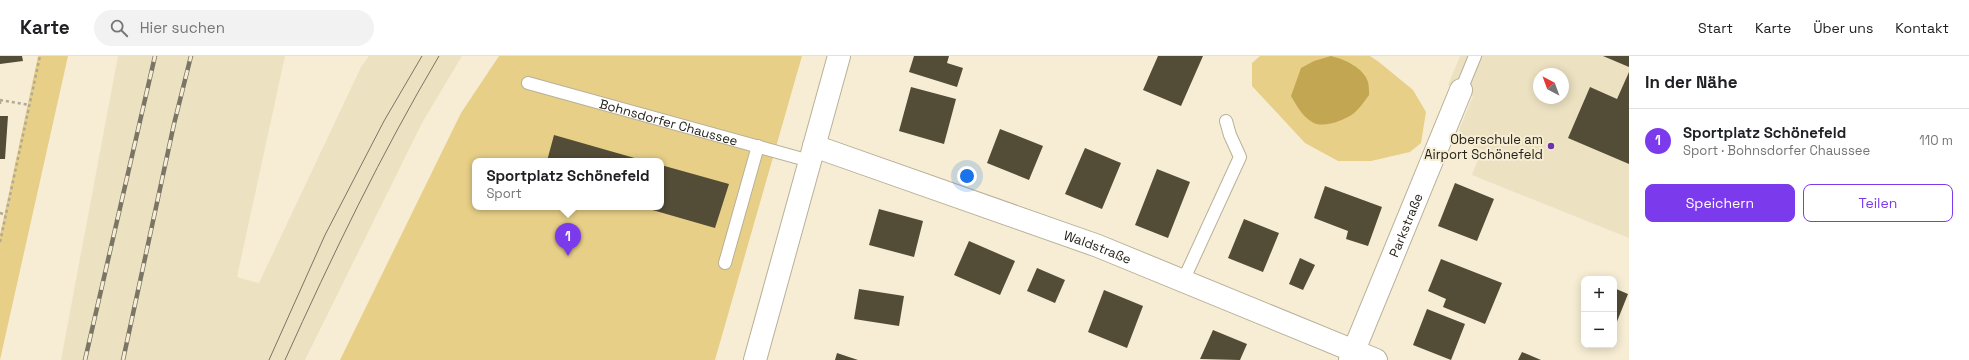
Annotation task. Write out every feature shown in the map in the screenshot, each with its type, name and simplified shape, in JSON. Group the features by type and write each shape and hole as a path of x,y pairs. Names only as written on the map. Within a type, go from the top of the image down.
{"street":[{"path":"754,360 839,56"},
{"name":"Parkstraße","path":"1352,355 1460,90"},
{"name":"Waldstraße","path":"812,154 1098,246 1183,281 1352,355 1376,360"}],"lane":[{"path":"1460,90 1475,56"},
{"name":"Bohnsdorfer Chaussee","path":"528,83 758,146 812,154"},
{"path":"1183,281 1240,157 1230,135 1226,121"},
{"path":"725,263 758,146"}],"path":[{"path":"0,242 40,56"},
{"path":"0,104 0,100 29,105"},
{"path":"0,213 6,215"}],"shaded area":[{"path":"38,56 68,56 0,360 0,235"},
{"path":"118,56 285,56 237,277 259,283 361,67 369,56 462,56 422,123 305,360 61,360"},
{"path":"499,56 802,56 715,360 340,360 461,113"},
{"path":"1260,56 1370,56 1413,90 1426,112 1421,143 1410,152 1371,161 1338,161 1305,143 1252,86 1252,63"},
{"path":"1331,56 1342,59 1362,72 1368,82 1369,95 1353,114 1339,121 1322,125 1308,120 1291,96 1301,68 1314,61"},
{"name":"Oberschule am Airport Schönefeld","path":"1460,56 1629,56 1629,238 1472,175 1482,150 1465,143 1459,130 1473,96 1448,85"}],"building":[{"path":"0,56 22,56 23,61 0,64"},
{"path":"914,56 949,56 947,63 963,68 957,87 909,72"},
{"path":"1158,56 1203,56 1181,106 1143,90"},
{"path":"1603,56 1629,56 1629,67"},
{"path":"1629,72 1629,164 1568,138 1590,87 1617,99"},
{"path":"911,87 956,99 944,144 899,131"},
{"path":"0,116 8,116 5,159 0,159"},
{"path":"1000,129 1043,146 1029,180 987,163"},
{"path":"554,135 634,158 548,158"},
{"path":"1085,148 1121,163 1102,209 1065,194"},
{"path":"664,166 729,184 715,228 652,210 664,210"},
{"path":"1157,169 1190,182 1168,238 1135,225"},
{"path":"1455,183 1494,199 1477,241 1438,226"},
{"path":"1325,186 1382,207 1368,246 1346,239 1348,231 1314,218"},
{"path":"879,209 923,221 914,257 869,245"},
{"path":"1244,219 1279,233 1263,272 1228,258"},
{"path":"969,241 1015,261 1000,295 954,275"},
{"path":"1300,258 1315,265 1303,290 1289,284"},
{"path":"1441,259 1502,283 1485,324 1443,307 1446,299 1428,291"},
{"path":"1037,268 1065,280 1055,303 1027,291"},
{"path":"859,289 904,296 899,326 854,319"},
{"path":"1617,289 1628,294 1617,322"},
{"path":"1104,290 1143,306 1127,348 1088,332"},
{"path":"1427,309 1465,324 1451,360 1413,345"},
{"path":"1213,330 1247,344 1240,360 1200,359"},
{"path":"1522,352 1541,360 1518,360"},
{"path":"837,353 858,360 835,360"}],"tram line":[{"path":"269,360 325,235 384,121 422,56"},
{"path":"285,360 321,282 377,168 439,56"}],"railway":[{"path":"85,360 155,56"},
{"path":"123,360 174,124 191,56"}],"place":[{"name":"Oberschule am Airport Schönefeld","path":"1551,146"},
{"name":"Sportplatz Schönefeld","path":"568,256"}]}
